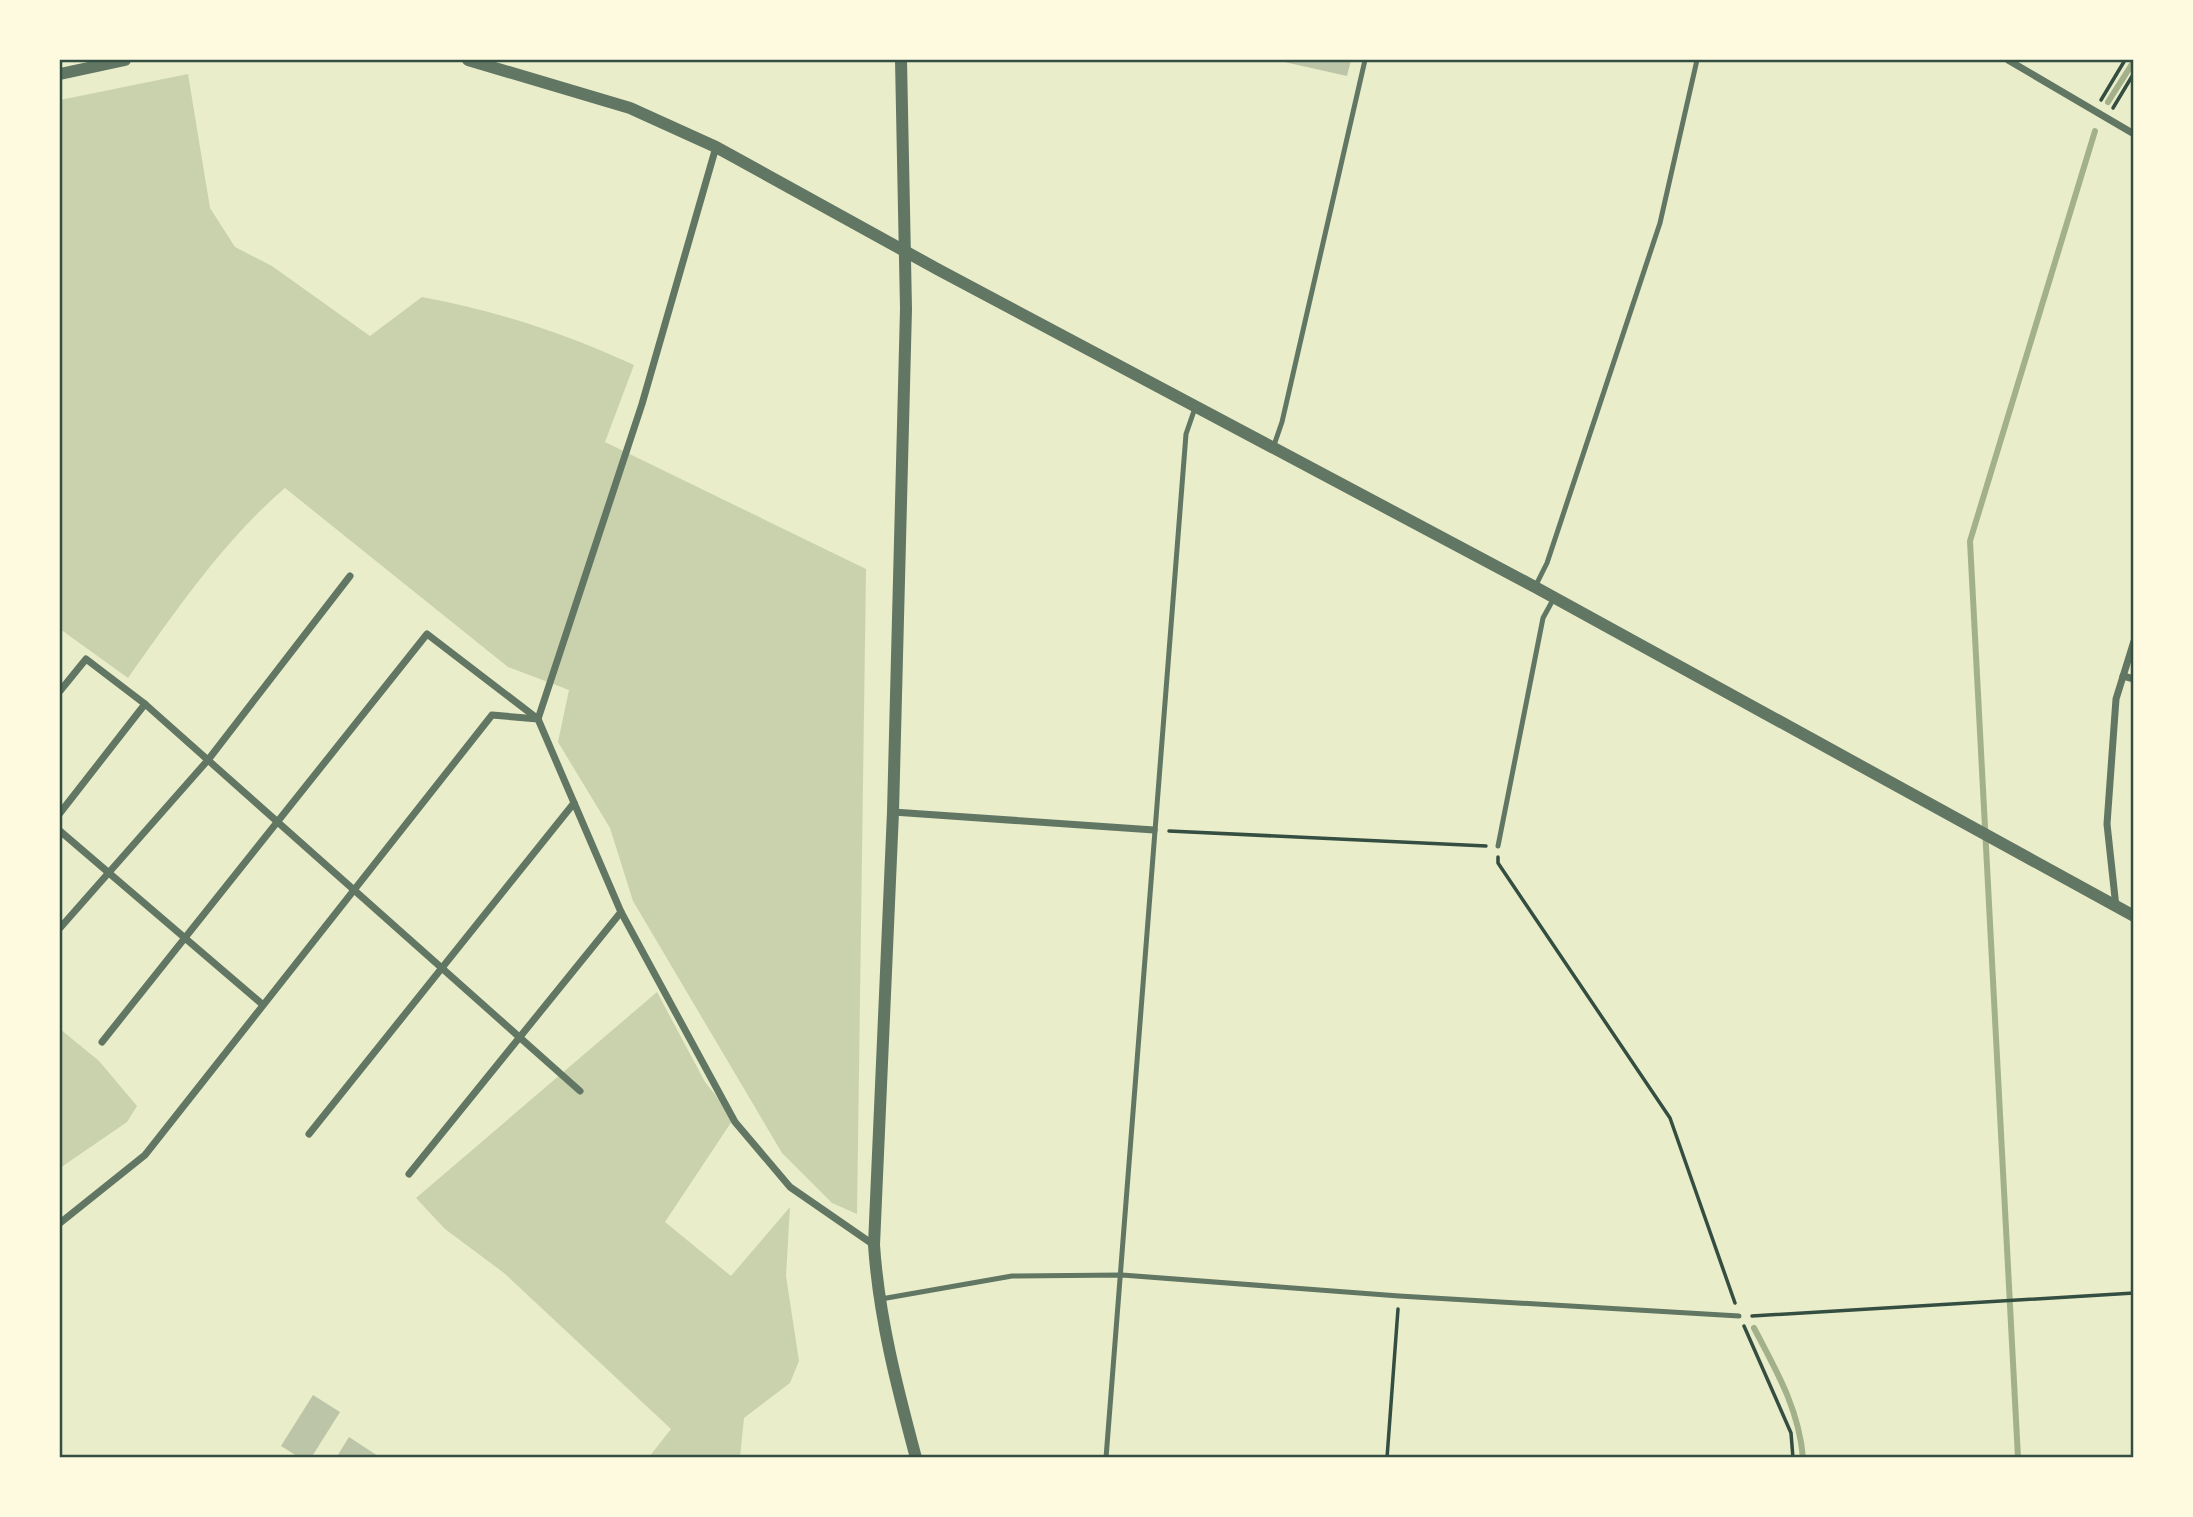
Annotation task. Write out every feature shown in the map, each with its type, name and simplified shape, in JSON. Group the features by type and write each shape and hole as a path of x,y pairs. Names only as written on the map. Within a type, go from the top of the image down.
{"street":[{"path":"60,74 125,60"},
{"path":"468,60 630,108 716,147 904,251 1535,587 2133,916"},
{"path":"901,60 906,309 893,812 874,1245 878,1299 916,1458"},
{"path":"2008,60 2133,134"},
{"path":"538,719 642,404 716,147"},
{"path":"60,928 208,760 350,576"},
{"path":"102,1042 427,634 538,719 621,912 735,1122 790,1186 874,1245"},
{"path":"2116,907 2107,824 2116,699 2133,642"},
{"path":"60,691 86,659 145,705 208,760 580,1091"},
{"path":"2123,677 2133,679"},
{"path":"60,813 145,705"},
{"path":"60,1223 145,1155 352,889 492,715 538,719"},
{"path":"309,1134 574,803"},
{"path":"893,812 1154,830"},
{"path":"60,831 262,1004"},
{"path":"409,1174 621,912"}],"lane":[{"path":"1272,448 1282,422 1365,60"},
{"path":"1535,587 1547,563 1660,223 1697,60"},
{"path":"1106,1458 1186,434 1196,406"},
{"path":"1497,846 1543,618 1554,598"},
{"path":"878,1299 1012,1276 1122,1275 1399,1296 1739,1316"}],"path":[{"path":"2094,111 2125,60"},
{"path":"2109,120 2133,73"},
{"path":"1154,830 1497,846 1498,863 1670,1118 1739,1316 1791,1433 1793,1458"},
{"path":"1739,1316 2133,1293"},
{"path":"1387,1458 1399,1296"}],"green space":[{"path":"188,74 210,208 235,247 272,266 370,336 422,297 530,324 634,365 605,442 866,569 857,1214 832,1203 782,1153 633,901 610,828 558,742 569,690 508,667 285,488 220,554 128,678 60,629 60,100"},
{"path":"657,992 705,1082 734,1118 665,1222 731,1276 790,1207 786,1276 799,1361 790,1383 744,1418 740,1457 649,1457 671,1429 504,1273 445,1229 416,1198"},
{"path":"60,1029 99,1061 137,1106 127,1122 60,1168"}],"building":[{"path":"1280,60 1351,60 1347,76"},
{"path":"313,1395 340,1412 311,1458 300,1458 281,1446"},
{"path":"349,1437 381,1458 336,1458"}],"waterway":[{"path":"2108,102 2134,61"},
{"path":"2018,1458 1970,541 2095,131"},
{"path":"1754,1328 1792,1406 1803,1458"}]}
